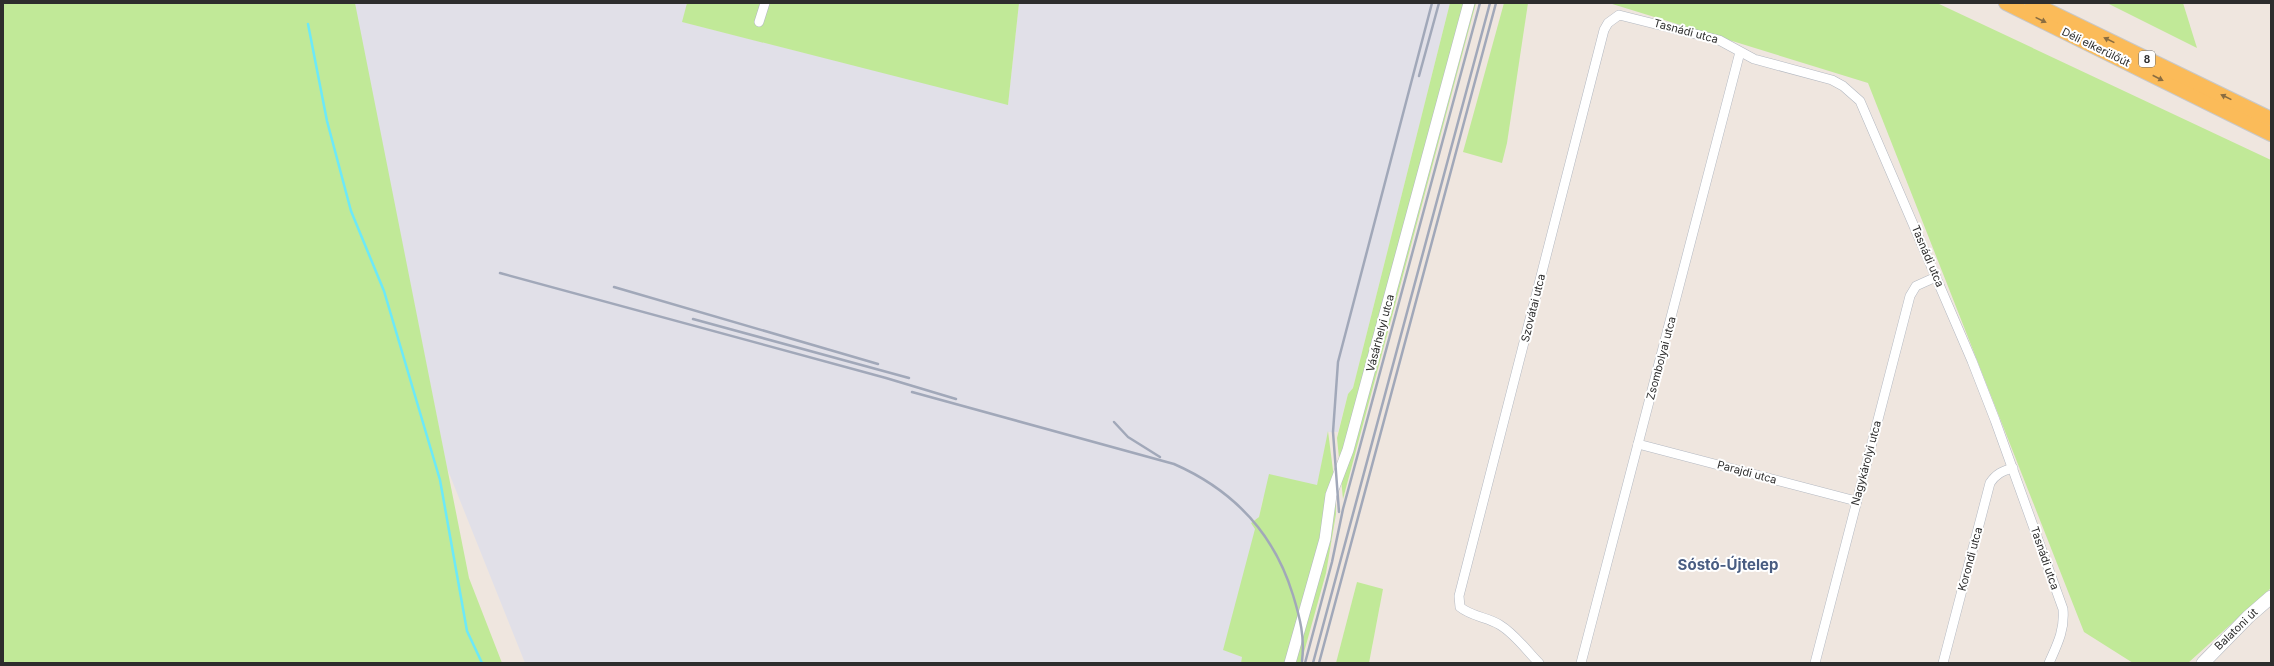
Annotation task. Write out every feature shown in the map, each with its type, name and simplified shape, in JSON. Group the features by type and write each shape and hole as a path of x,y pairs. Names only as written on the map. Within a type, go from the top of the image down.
{"main road":[{"name":"Déli elkerülőút","path":"2006,3 2264,119"},
{"name":"Déli elkerülőút","path":"2032,3 2264,119 2271,134"},
{"path":"2264,119 2263,137 2271,141"},
{"name":"Balatoni út","path":"2203,663 2248,617 2271,597"}],"street":[{"path":"759,22 765,3"},
{"name":"Vásárhelyi utca","path":"1290,663 1325,539 1331,495 1350,443 1469,3"},
{"name":"Tasnádi utca","path":"1614,18 1626,16 1719,40 1754,60 1832,80 1844,86 1860,101 1972,361 2013,468 2062,609 2063,627 2061,637 2049,663"},
{"name":"Szovátai utca","path":"1539,663 1506,629 1499,624 1465,612 1460,607 1458,601 1604,30 1614,18"},
{"name":"Zsombolyai utca","path":"1581,663 1740,52"},
{"name":"Nagykárolyi utca","path":"1815,663 1910,296 1916,286 1936,277"},
{"name":"Parajdi utca","path":"1638,444 1856,501"},
{"name":"Korondi utca","path":"1943,663 1990,483 1994,476 2000,472 2013,468"}],"shaded area":[{"path":"354,3 687,3 683,22 1008,104 1019,3 1450,3 1353,388 1348,394 1338,432 1328,432 1317,486 1263,498 1259,517 1251,523 1256,529 1224,650 1242,657 1241,663 525,663 447,468"}],"green space":[{"path":"3,3 355,3 469,578 502,663 3,663"},
{"path":"687,3 1019,3 1008,105 682,22"},
{"path":"1450,3 1476,3 1343,499 1337,438 1348,394 1353,388"},
{"path":"1504,3 1528,3 1507,143 1502,163 1463,152"},
{"path":"1609,3 1937,3 2271,160 2271,588 2188,663 2133,663 2084,632 1868,83"},
{"path":"2107,3 2183,3 2197,48"},
{"path":"1328,431 1336,494 1336,514 1326,573 1301,663 1241,663 1242,657 1223,650 1255,529 1251,523 1259,517 1269,474 1317,485"},
{"path":"1357,582 1383,589 1369,663 1336,663"}],"waterway":[{"path":"308,24 327,121 351,211 384,291 440,480 467,631 482,663"}],"railway":[{"path":"1339,512 1333,432 1338,362 1432,3"},
{"path":"1419,76 1439,3"},
{"path":"1305,663 1332,562 1343,509 1480,3"},
{"path":"1313,663 1490,3"},
{"path":"1319,663 1496,3"},
{"path":"500,273 886,378 956,399"},
{"path":"614,287 878,364"},
{"path":"693,319 909,378"},
{"path":"912,392 1174,464 1215,487 1233,501 1248,516 1263,533 1275,552 1285,573 1298,612 1303,644 1302,661"},
{"path":"1114,422 1128,437 1160,457"}],"district":[{"name":"Sóstó-Újtelep","path":"1728,565"}]}
